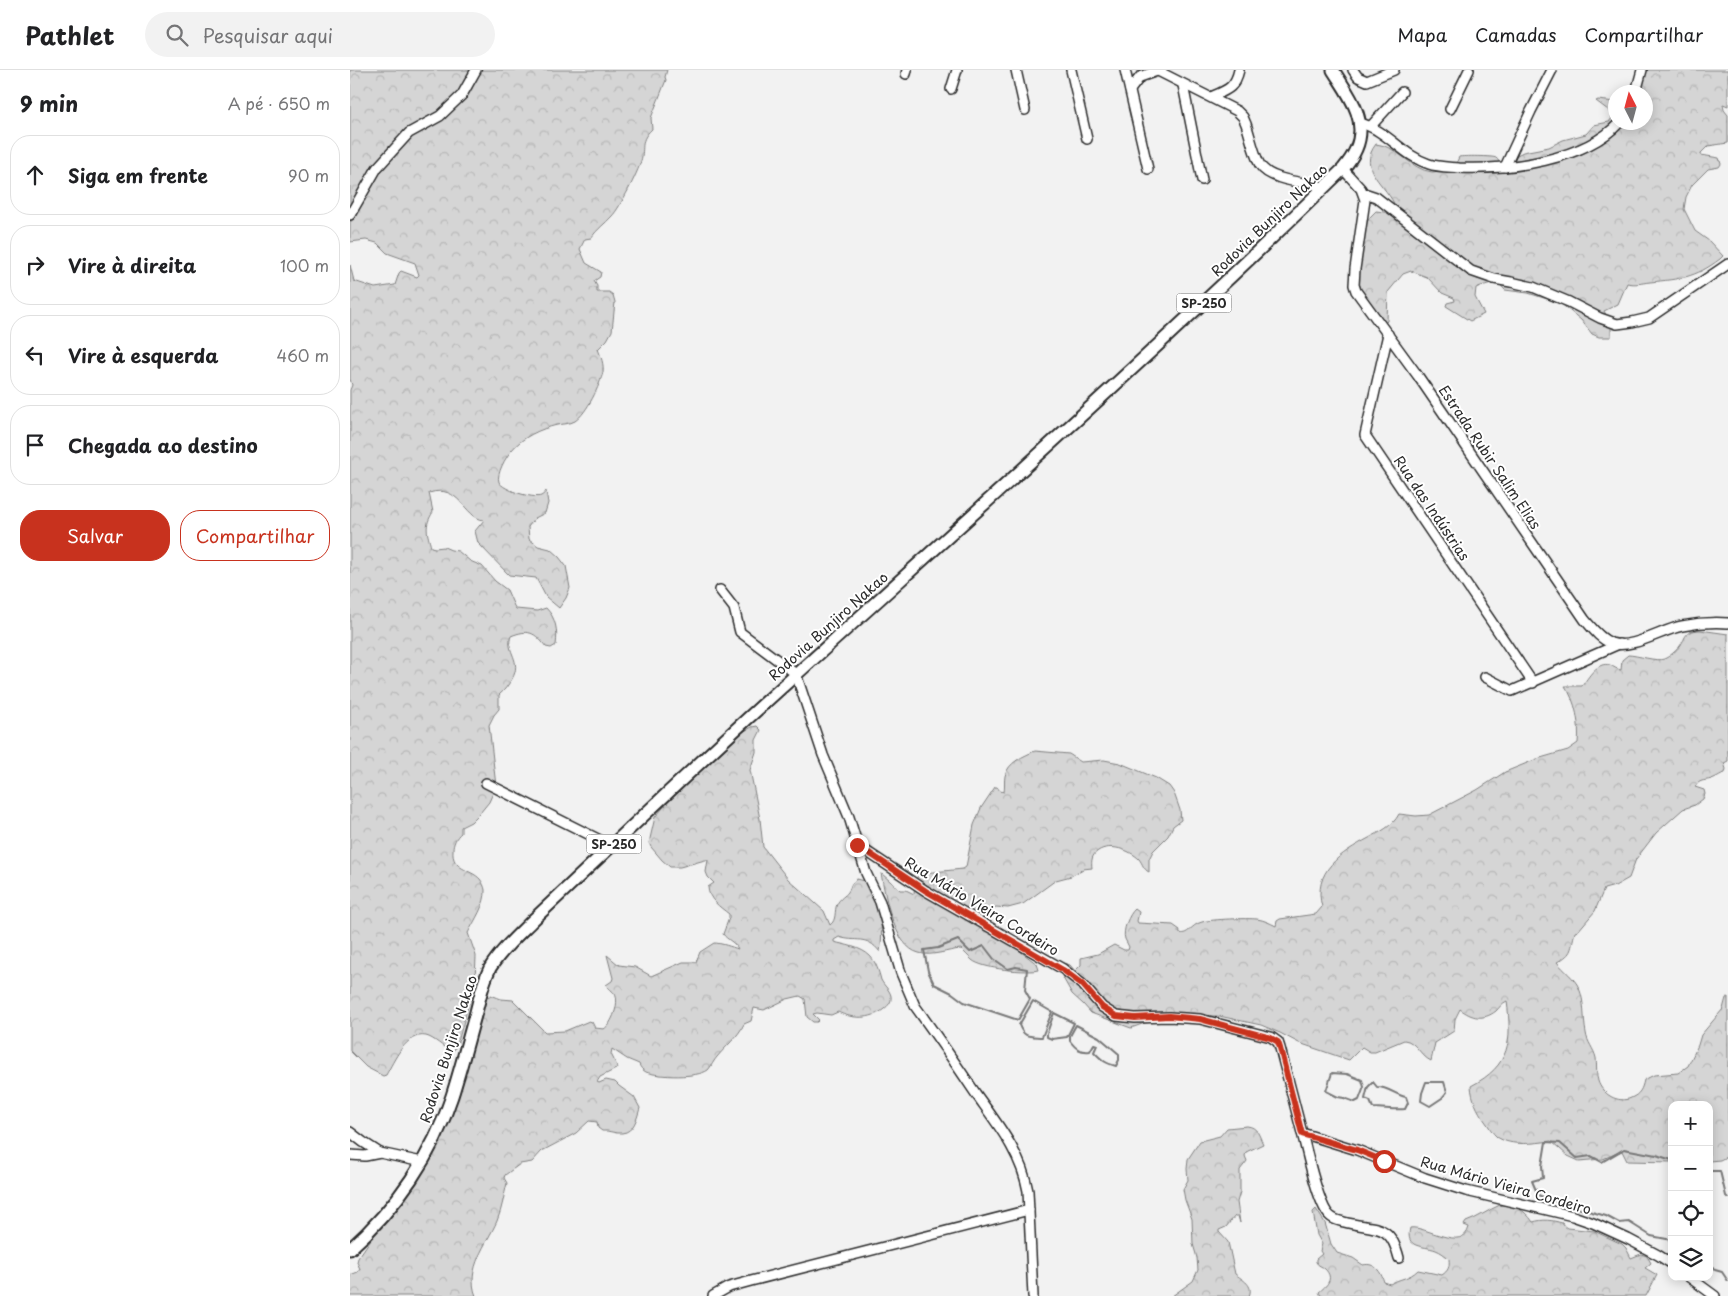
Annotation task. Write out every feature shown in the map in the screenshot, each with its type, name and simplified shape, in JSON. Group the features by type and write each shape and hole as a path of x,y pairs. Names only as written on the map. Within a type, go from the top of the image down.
{"main road":[{"name":"Rodovia Bunjiro Nakao","path":"350,1249 371,1230 416,1173 432,1147 452,1097 483,987 490,969 510,944 533,920 796,674 1183,323 1343,169 1356,151 1366,125 1333,70"}],"street":[{"path":"350,215 377,168 408,133 440,116 462,94 476,70"},
{"path":"951,89 957,70"},
{"path":"1016,70 1025,110"},
{"path":"1071,70 1087,139"},
{"path":"1125,70 1148,169"},
{"path":"1211,97 1229,89 1235,84 1239,70"},
{"path":"1353,70 1358,77 1367,81 1394,70"},
{"path":"1450,109 1469,70"},
{"path":"1505,167 1552,70"},
{"path":"1638,85 1642,70"},
{"path":"1130,90 1140,78 1156,71 1211,97 1236,111 1243,118 1260,165 1266,171 1284,179 1325,187"},
{"path":"1183,85 1202,180"},
{"path":"1402,92 1366,125 1428,164 1464,168 1505,167 1534,162 1575,151 1594,143 1612,130"},
{"path":"1343,169 1364,193 1376,197 1471,271 1494,280 1533,287 1617,324 1650,318 1728,264"},
{"name":"Estrada Rubir Salim Elias","path":"1364,193 1365,200 1355,269 1354,285 1356,291 1418,376 1585,620 1603,638 1619,644"},
{"name":"Rua das Indústrias","path":"1388,334 1365,434 1533,683"},
{"path":"720,590 734,608 740,632 796,674 813,727 840,794 866,873 880,902 906,989 915,1006 1010,1142 1025,1176 1029,1210 1033,1296"},
{"path":"1485,677 1512,691 1619,644 1644,639 1682,626 1701,623 1728,623"},
{"path":"486,783 612,846"},
{"name":"Rua Mário Vieira Cordeiro","path":"857,845 926,891 1063,970 1082,984 1102,1007 1116,1016 1135,1018 1169,1016 1200,1019 1271,1038 1278,1042 1302,1134 1357,1150 1425,1178 1466,1191 1574,1216 1628,1239 1668,1261"},
{"path":"350,1132 380,1153 422,1162"},
{"path":"1302,1134 1320,1197 1329,1216 1340,1221 1366,1225 1386,1232 1392,1238 1399,1258"},
{"path":"350,1155 365,1156 380,1153"},
{"path":"713,1296 729,1287 750,1280 1029,1210"},
{"path":"1694,1281 1715,1296"}],"green space":[{"path":"350,70 667,70 666,80 651,118 652,129 645,137 641,161 633,181 615,212 591,238 585,239 580,249 586,263 601,272 600,277 594,281 597,286 597,292 609,292 613,295 615,302 612,331 607,340 598,349 603,369 599,384 584,412 575,421 532,434 515,446 502,466 498,479 506,488 518,493 537,497 546,491 548,503 545,513 535,518 528,527 529,539 538,546 550,549 566,566 570,588 559,608 546,597 536,578 509,575 478,543 475,531 484,520 471,514 461,502 448,493 439,491 429,493 433,512 428,521 427,529 431,547 444,547 458,551 470,561 482,566 495,581 507,590 516,609 537,611 546,608 554,620 557,640 556,645 551,648 546,647 531,633 527,632 511,636 510,647 515,661 515,672 508,685 499,695 499,709 489,725 496,786 489,802 480,813 471,822 461,827 461,833 454,845 453,857 455,862 480,879 485,890 482,907 468,933 476,956 475,981 458,1042 454,1050 450,1051 429,1037 419,1036 412,1038 397,1055 386,1075 383,1076 366,1067 350,1051 350,390 352,385 350,379 350,265 354,281 375,288 395,285 401,271 417,277 419,275 415,263 387,253 377,243 366,240 350,242 350,222 356,216 357,207 350,207"},
{"path":"1643,70 1728,70 1728,106 1723,104 1724,110 1728,115 1728,143 1708,146 1701,153 1701,155 1719,158 1721,164 1719,167 1708,169 1692,185 1686,197 1684,209 1695,231 1709,241 1723,256 1720,259 1695,274 1670,280 1638,284 1627,283 1618,304 1604,311 1611,324 1611,337 1599,337 1592,334 1581,320 1560,303 1528,293 1505,290 1496,280 1476,288 1475,297 1484,314 1470,321 1446,306 1447,303 1455,301 1454,298 1442,293 1427,277 1411,271 1403,274 1388,292 1387,321 1385,323 1362,295 1357,275 1364,230 1369,218 1376,211 1392,213 1396,208 1371,169 1369,162 1376,144 1391,149 1417,167 1432,172 1455,166 1459,157 1494,157 1501,165 1505,166 1515,156 1523,152 1549,147 1563,140 1586,134 1594,125 1608,122 1608,130 1653,130 1653,85 1638,85"},
{"path":"1596,101 1608,101 1608,110"},
{"path":"1695,631 1728,634 1728,761 1724,763 1725,773 1697,784 1695,787 1704,790 1703,799 1695,805 1683,809 1656,833 1636,859 1629,878 1615,886 1604,889 1595,911 1575,932 1569,953 1557,962 1579,988 1587,1036 1596,1058 1598,1081 1607,1094 1616,1099 1626,1100 1637,1095 1644,1080 1654,1075 1678,1073 1688,1066 1701,1035 1723,1009 1728,997 1728,1156 1713,1161 1713,1101 1668,1101 1668,1162 1627,1161 1622,1151 1603,1159 1579,1161 1568,1156 1551,1141 1516,1143 1497,1137 1477,1109 1471,1086 1494,1069 1506,1051 1509,1028 1507,1001 1496,1011 1482,1017 1469,1015 1460,1009 1455,1019 1454,1031 1435,1043 1431,1061 1412,1043 1404,1040 1375,1052 1370,1052 1362,1047 1349,1060 1299,1043 1261,1025 1219,1016 1198,1016 1166,1020 1145,1023 1131,1028 1091,1013 1072,994 1053,960 1070,965 1075,971 1081,965 1081,958 1098,954 1114,945 1128,950 1129,947 1124,932 1128,919 1135,909 1139,912 1138,923 1173,925 1182,934 1188,932 1198,923 1207,921 1257,919 1276,926 1277,921 1280,919 1316,914 1322,907 1321,883 1331,865 1348,850 1386,828 1399,814 1429,815 1477,790 1505,772 1537,759 1568,750 1578,743 1576,713 1572,699 1565,686 1582,686 1593,671 1601,665 1610,665 1621,670 1622,660 1628,655 1657,660 1664,659 1679,648 1688,633"},
{"path":"757,726 761,730 756,740 756,752 750,770 760,819 763,847 788,879 824,911 830,925 834,918 837,904 848,892 853,882 857,879 865,881 869,875 881,922 880,952 875,946 861,940 839,937 834,942 858,948 870,956 876,964 881,980 890,994 889,1004 879,1013 867,1017 849,1016 838,1012 831,1015 813,1014 819,1020 817,1022 813,1022 807,1017 805,999 800,996 787,999 764,1010 754,1008 751,1021 744,1024 739,1033 716,1058 708,1070 703,1073 668,1076 652,1074 646,1072 639,1064 612,1049 611,1054 618,1068 600,1077 597,1082 606,1080 615,1082 634,1097 640,1108 634,1124 626,1132 619,1133 602,1131 598,1128 597,1122 589,1121 576,1133 542,1151 532,1162 520,1164 505,1175 504,1178 507,1183 502,1207 475,1266 473,1286 476,1296 350,1296 350,1275 358,1272 360,1269 357,1262 358,1258 400,1197 429,1161 438,1145 485,999 491,995 501,999 513,1000 545,1032 565,1031 589,1021 592,1022 595,1028 604,1029 612,1018 617,1003 615,994 606,985 613,978 607,955 619,965 635,967 651,976 683,962 696,962 700,952 714,943 738,949 723,934 729,914 710,895 708,887 714,883 706,872 708,860 680,867 670,867 649,843 655,817 687,781 739,734"},
{"path":"1035,751 1069,754 1081,762 1104,760 1120,763 1156,778 1169,786 1174,793 1180,810 1181,820 1173,826 1168,836 1153,851 1149,859 1149,872 1144,868 1139,859 1130,853 1114,848 1103,849 1093,856 1092,868 1083,869 1071,876 1056,880 1023,904 1008,908 996,907 984,915 996,927 1003,938 1037,964 1039,970 1015,971 985,966 972,960 961,949 924,954 910,949 897,931 892,919 881,873 900,890 906,890 914,894 915,879 923,873 963,869 966,867 974,825 981,808 995,787 1004,792 1005,776 1009,767 1017,760"},
{"path":"1247,1126 1256,1130 1263,1144 1246,1152 1247,1161 1240,1170 1240,1192 1237,1202 1240,1223 1238,1216 1235,1216 1219,1232 1228,1242 1235,1274 1249,1286 1249,1296 1172,1296 1193,1281 1198,1270 1193,1244 1192,1219 1183,1189 1188,1180 1188,1159 1200,1141 1220,1136 1227,1128"},
{"path":"1500,1205 1519,1209 1533,1222 1540,1220 1551,1221 1562,1223 1567,1228 1594,1231 1622,1244 1631,1258 1641,1254 1647,1256 1651,1263 1645,1268 1657,1275 1646,1296 1321,1296 1319,1292 1328,1282 1329,1276 1325,1269 1316,1262 1316,1259 1322,1254 1320,1251 1322,1244 1317,1235 1313,1212 1316,1209 1325,1223 1331,1244 1337,1253 1353,1258 1363,1265 1374,1266 1379,1271 1384,1282 1390,1284 1418,1270 1442,1275 1448,1268 1449,1259 1443,1254 1412,1243 1409,1235 1410,1228 1459,1238 1465,1234 1469,1227 1464,1225 1466,1222"}],"waterway":[{"path":"958,940 970,952 984,946 994,959 1008,969 1016,967 1027,969 1025,990 1030,999 1018,1020 964,1002 952,993 934,984 928,971 924,950 938,948 958,940"},
{"path":"1033,1001 1052,1012 1042,1037 1025,1034 1019,1025 1033,1001"},
{"path":"1054,1013 1074,1023 1067,1037 1052,1039 1047,1037 1054,1013"},
{"path":"1076,1025 1099,1037 1119,1054 1116,1066 1104,1061 1094,1052 1097,1045 1094,1044 1090,1051 1081,1050 1074,1046 1070,1041 1070,1036 1076,1025"},
{"path":"1332,1073 1347,1074 1362,1080 1364,1087 1359,1100 1355,1102 1326,1091 1332,1073"},
{"path":"1373,1082 1377,1087 1385,1088 1406,1097 1408,1103 1405,1109 1373,1108 1370,1101 1365,1099 1368,1087 1373,1082"},
{"path":"1426,1082 1444,1082 1447,1092 1430,1106 1421,1101 1426,1082"},
{"path":"1668,1159 1624,1149 1602,1162 1591,1156 1577,1158 1560,1143 1546,1142 1542,1166 1543,1178 1532,1181 1538,1195 1606,1216 1619,1223 1629,1222 1651,1236 1668,1239"},
{"path":"1713,1171 1720,1171 1728,1198"},
{"path":"1713,1267 1722,1272 1728,1281"}],"route":[{"path":"857,845 926,891 1063,970 1082,984 1102,1007 1116,1016 1135,1018 1169,1016 1200,1019 1271,1038 1278,1042 1302,1134 1357,1150 1384,1161"}]}
